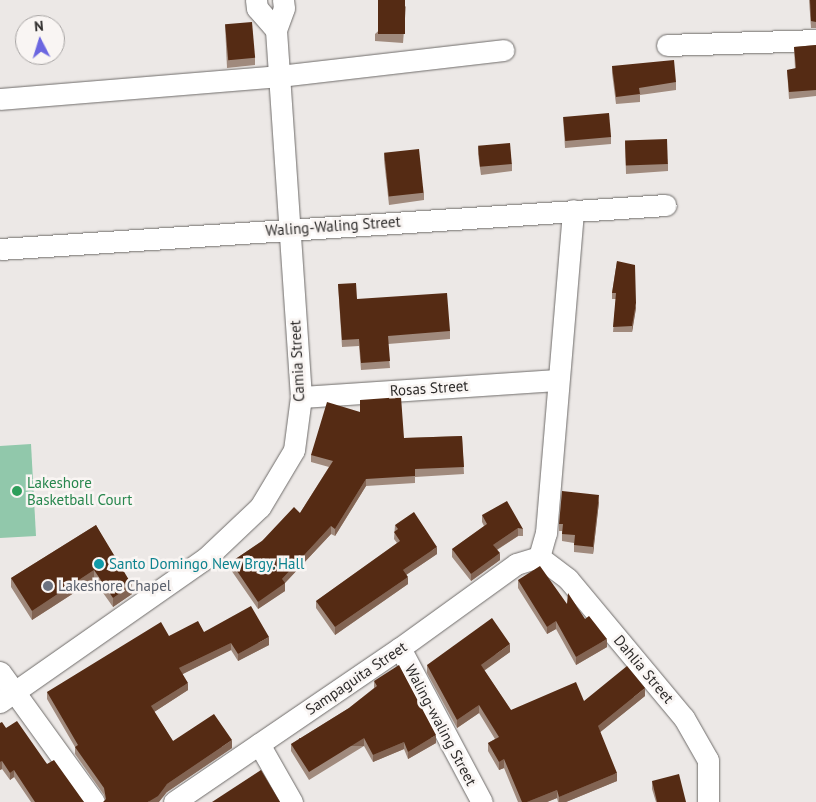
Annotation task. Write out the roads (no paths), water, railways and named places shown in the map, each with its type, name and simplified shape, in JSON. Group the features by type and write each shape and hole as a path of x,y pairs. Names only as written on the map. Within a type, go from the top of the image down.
{"street":[{"path":"256,0 257,8 276,30 284,8 283,0"},
{"name":"Camia Street","path":"7,697 206,558 260,507 294,450 301,397 276,30"},
{"path":"668,45 816,40"},
{"path":"0,99 279,76 503,50"},
{"name":"Waling-Waling Street","path":"0,248 666,205"},
{"path":"539,557 546,533 557,380 574,210"},
{"name":"Rosas Street","path":"301,397 557,380"},
{"name":"Sampaguita Street","path":"174,802 400,648 516,564 539,557"},
{"name":"Dahlia Street","path":"539,557 568,579 684,718 708,760 708,802"},
{"name":"Waling-waling Street","path":"400,648 482,802"},
{"path":"0,672 7,697 94,802"},
{"path":"259,744 292,802"}],"place":[{"name":"Lakeshore Basketball Court","path":"17,491"},
{"name":"Santo Domingo New Brgy. Hall","path":"99,564"},
{"name":"Lakeshore Chapel","path":"48,586"}]}
